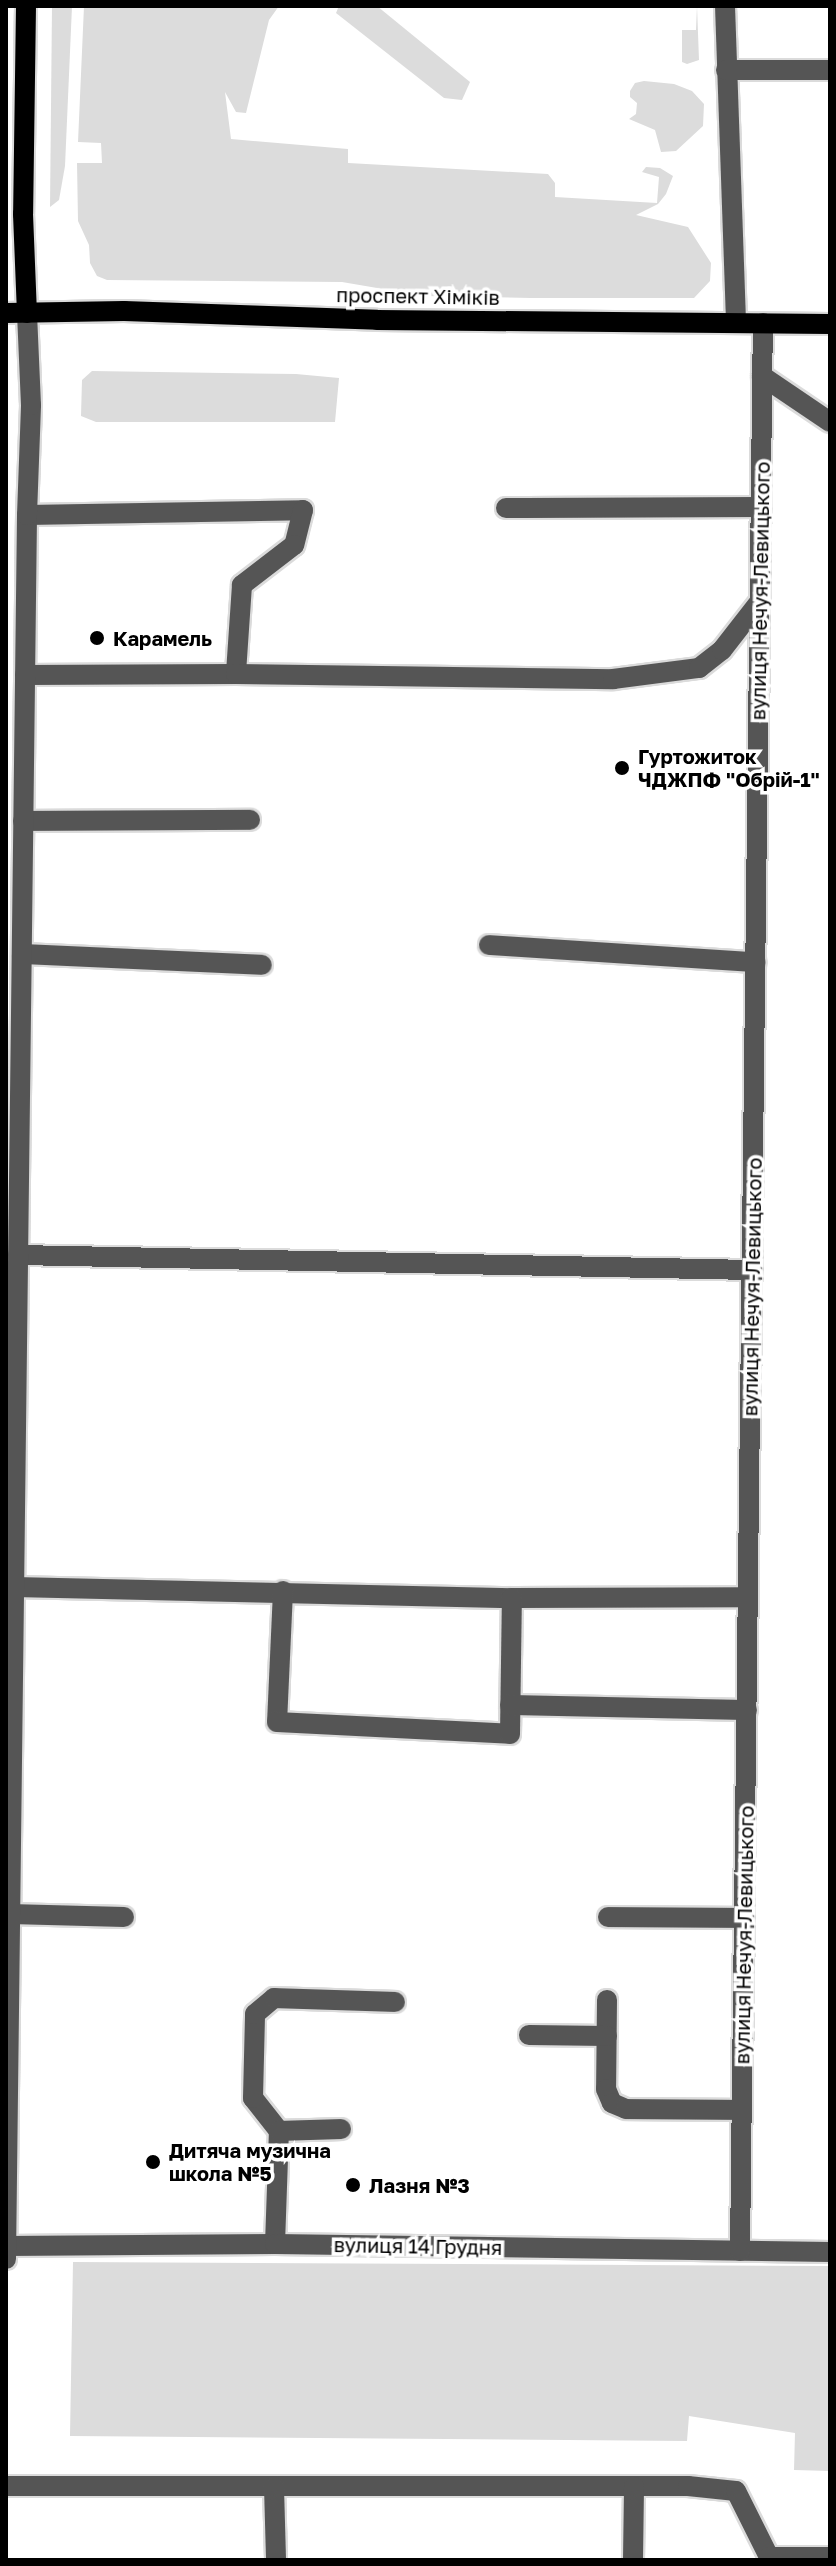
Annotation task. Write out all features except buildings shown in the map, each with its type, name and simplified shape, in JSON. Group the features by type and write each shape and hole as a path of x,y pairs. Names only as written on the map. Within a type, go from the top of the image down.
{"main road":[{"path":"26,6 23,214 27,313"},
{"name":"проспект Хіміків","path":"6,313 124,311 377,320 830,324"}],"street":[{"path":"725,6 736,323"},
{"path":"726,70 830,70"},
{"path":"6,2259 9,1743 14,1587 14,1244 31,405 27,313"},
{"name":"вулиця Нечуя-Левицького","path":"740,2251 763,323"},
{"path":"762,376 830,422"},
{"path":"506,508 761,507"},
{"path":"27,515 303,510 294,545 242,585 236,674"},
{"path":"25,675 236,674 613,679 699,668 720,652 760,601"},
{"path":"23,821 250,820"},
{"path":"489,945 755,962"},
{"path":"22,954 262,965"},
{"path":"14,1244 752,1270"},
{"path":"14,1587 512,1598 748,1597"},
{"path":"283,1591 277,1722 510,1734 512,1598"},
{"path":"510,1705 747,1710"},
{"path":"10,1914 124,1917"},
{"path":"608,1917 744,1918"},
{"path":"275,2244 279,2131 253,2098 255,2014 274,1998 395,2002"},
{"path":"607,2000 606,2089 612,2103 618,2108 742,2110"},
{"path":"529,2035 607,2036"},
{"path":"279,2131 341,2129"},
{"name":"вулиця 14 Грудня","path":"6,2246 275,2244 830,2252"},
{"path":"6,2486 688,2486 736,2491 769,2557 830,2557"},
{"path":"274,2487 276,2560"},
{"path":"633,2560 634,2487"}],"shaded area":[{"path":"52,6 72,6 65,166 59,200 50,207"},
{"path":"84,6 279,6 269,20 246,113 236,112 225,92 231,139 348,149 348,163 548,174 555,183 555,197 657,203 659,177 642,172 646,167 660,168 673,176 666,194 658,204 636,215 688,227 711,263 710,281 694,298 531,298 424,296 342,282 107,280 97,276 90,263 89,245 78,221 77,163 102,163 101,143 78,142"},
{"path":"339,6 377,6 470,82 462,100 444,98 336,13"},
{"path":"697,6 699,60 687,64 682,62 682,30 696,30"},
{"path":"635,83 674,84 692,91 704,104 703,126 676,151 661,152 655,130 629,119 636,114 637,103 630,97 630,91"},
{"path":"92,371 296,374 339,378 335,422 96,422 81,416 82,380"},
{"path":"73,2262 830,2266 830,2471 794,2470 795,2433 689,2416 687,2441 70,2436"}],"place":[{"name":"Карамель","path":"97,638"},
{"name":"Гуртожиток ЧДЖПФ \"Обрій-1\"","path":"622,768"},
{"name":"Дитяча музична школа №5","path":"153,2162"},
{"name":"Лазня №3","path":"353,2185"}]}
